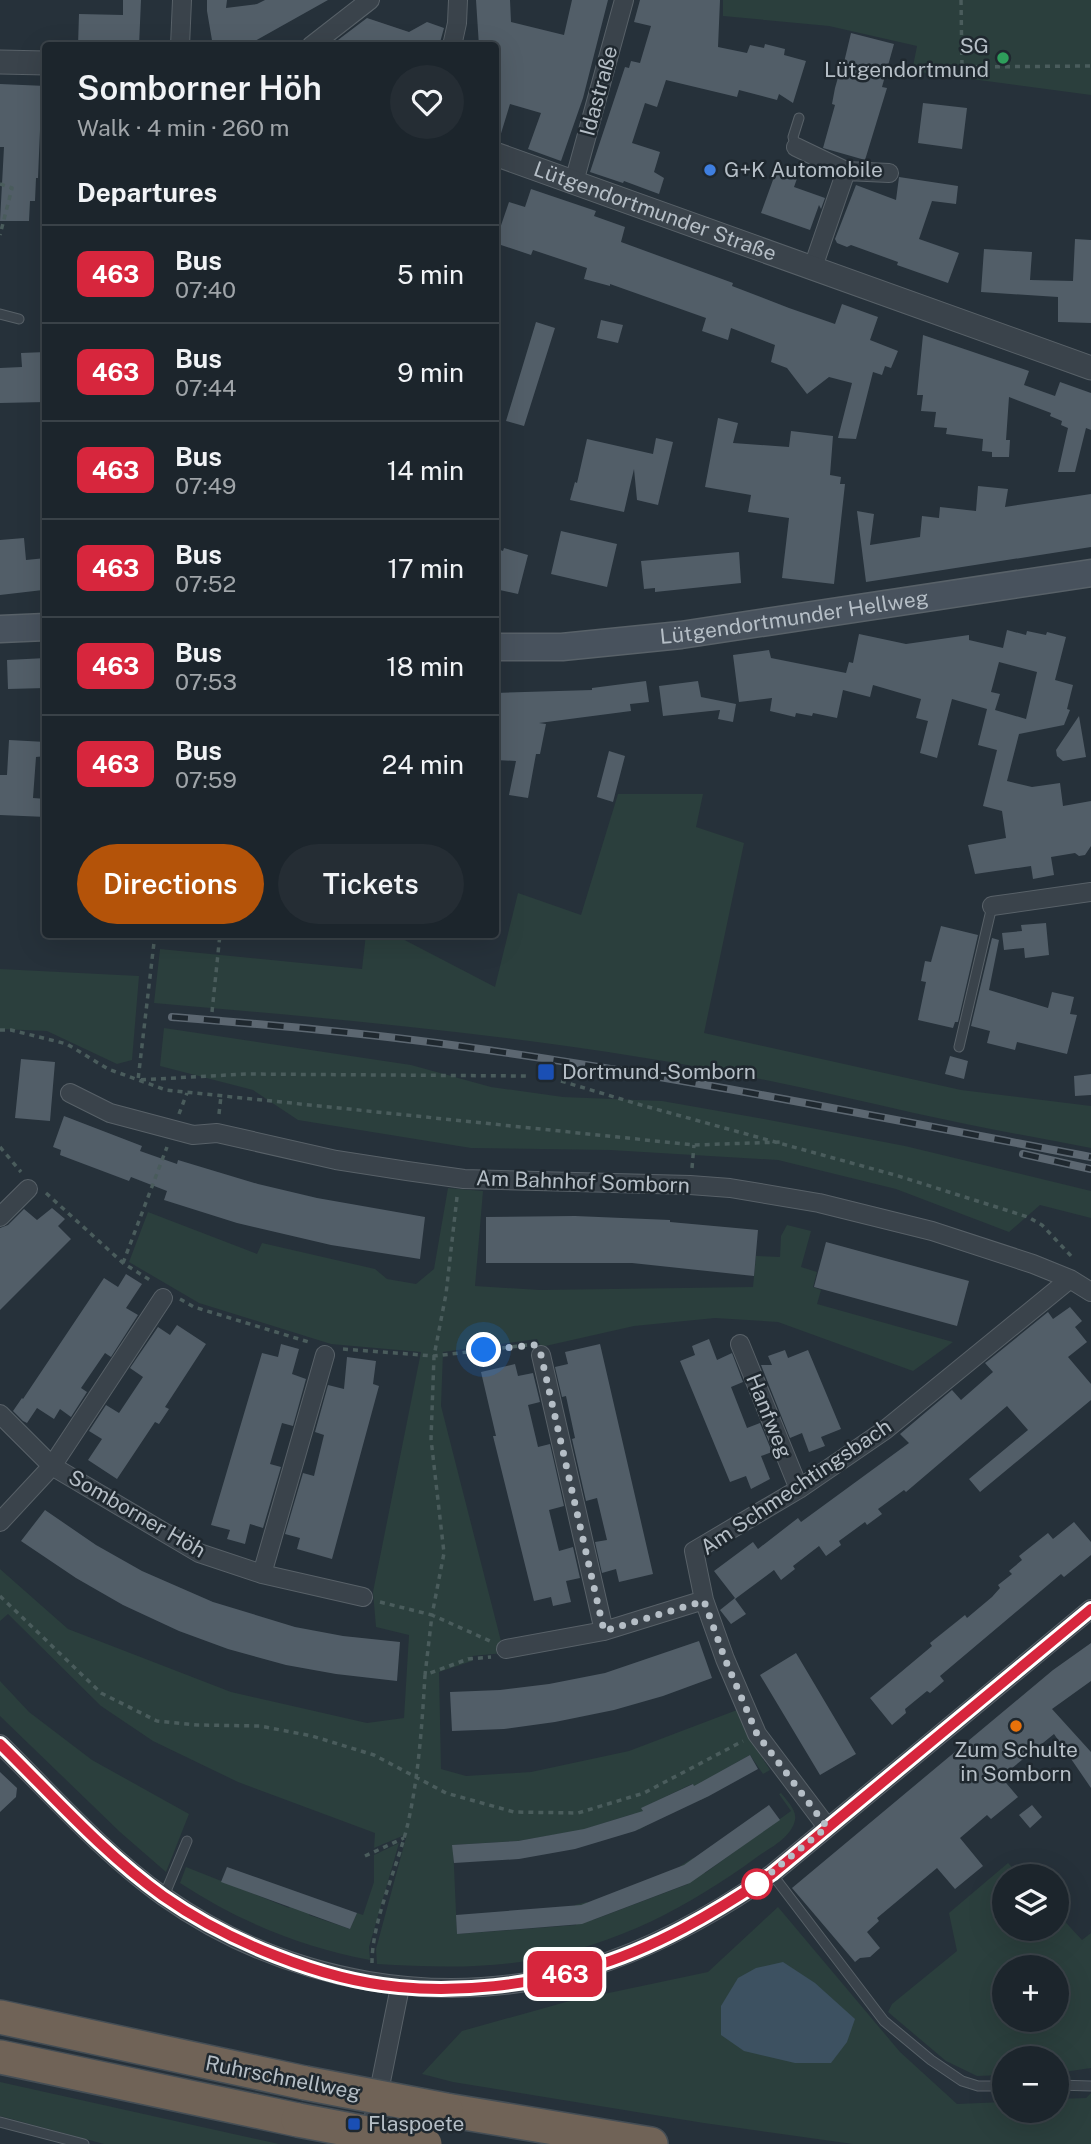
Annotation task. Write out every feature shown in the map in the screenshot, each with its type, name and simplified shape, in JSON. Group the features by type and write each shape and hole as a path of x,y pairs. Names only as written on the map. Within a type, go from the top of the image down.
{"highway":[{"name":"Ruhrschnellweg","path":"0,2017 306,2083 446,2110 651,2144"},
{"name":"Ruhrschnellweg","path":"0,2057 425,2144"}],"main road":[{"name":"Lütgendortmunder Hellweg","path":"499,647 562,647 681,635 1090,577"},
{"path":"0,629 42,627"}],"street":[{"path":"180,42 182,0"},
{"path":"317,42 370,0"},
{"path":"453,42 458,0"},
{"name":"Idastraße","path":"574,182 624,0"},
{"path":"0,62 42,63"},
{"path":"796,147 846,171 890,173"},
{"name":"Lütgendortmunder Straße","path":"499,156 1091,368"},
{"path":"812,270 846,171"},
{"path":"992,906 1091,892"},
{"name":"Am Bahnhof Somborn","path":"70,1093 110,1114 173,1130 193,1135 217,1133 336,1160 460,1178 730,1188 819,1203 932,1231 1033,1264 1073,1271 1091,1292"},
{"path":"0,1217 32,1185"},
{"name":"Am Schmechtingsbach","path":"827,1827 757,1734 704,1601 694,1551 799,1489 885,1430 1073,1271"},
{"name":"Somborner Höh","path":"0,1522 52,1466 166,1293"},
{"name":"Hanfweg","path":"740,1344 799,1489"},
{"path":"262,1574 326,1349"},
{"path":"541,1355 604,1631"},
{"name":"Somborner Höh","path":"0,1414 52,1466 199,1553 262,1574 363,1597"},
{"path":"506,1649 604,1631 704,1601"},
{"path":"0,1744 127,1867 164,1896 231,1936 280,1957 372,1983 453,1989 516,1983 589,1968 630,1952 704,1918 772,1874 1091,1609"},
{"path":"368,2144 400,1987"}],"lane":[{"path":"796,147 793,137 799,118"},
{"path":"0,314 19,319"},
{"path":"959,1046 992,906"},
{"path":"164,1896 187,1841"},
{"path":"772,1874 884,2021 931,2060 962,2081 978,2086 992,2086"},
{"path":"1069,2085 1091,2086"},
{"path":"0,2122 84,2144"}],"path":[{"path":"961,0 962,67 1091,66"},
{"path":"0,184 12,188 0,235"},
{"path":"138,1080 155,938"},
{"path":"212,1012 220,938"},
{"path":"0,1030 11,1030 67,1045 108,1069 166,1090 694,1145 781,1142"},
{"path":"138,1080 246,1074 528,1076"},
{"path":"561,1081 895,1175 1028,1217 1042,1225 1073,1271"},
{"path":"123,1263 187,1093"},
{"path":"0,1147 32,1185 123,1263 166,1293 194,1307 326,1349 434,1356 535,1345 541,1355"},
{"path":"372,1965 372,1952 404,1838 416,1777 432,1615 444,1553 430,1439 434,1356 446,1294 460,1178"},
{"path":"0,1596 101,1693 157,1721 261,1726 312,1736 374,1755 446,1793 514,1812 578,1813 643,1793 757,1734"},
{"path":"363,1597 432,1615 506,1649 506,1655 468,1659 425,1675"},
{"path":"365,1856 404,1838"}],"green space":[{"name":"SG Lütgendortmund","path":"723,0 1091,0 1091,95 912,71 917,46 829,26 723,16"},
{"path":"618,794 703,794 696,827 744,843 704,1033 961,1090 1091,1106 1091,1148 742,1075 639,1057 458,1032 154,1003 160,949 362,969 366,938 401,938 495,987 518,893 581,915"},
{"path":"0,969 139,976 132,1060 117,1064 47,1031 0,1029"},
{"path":"164,1028 411,1065 491,1087 563,1097 662,1101 905,1146 1091,1191 1091,1218 1040,1205 1009,1232 896,1189 778,1160 610,1150 471,1148 298,1120 253,1090 160,1066"},
{"path":"448,1188 483,1191 475,1286 540,1290 753,1287 756,1256 780,1257 781,1236 787,1225 811,1231 801,1267 817,1272 813,1287 821,1290 817,1304 953,1342 913,1371 778,1322 715,1318 634,1326 541,1347 537,1339 443,1352 441,1406 504,1653 472,1656 472,1661 439,1672 441,1769 466,1776 531,1772 629,1751 737,1710 747,1735 770,1770 763,1774 750,1755 702,1782 709,1796 701,1800 692,1784 642,1808 649,1824 639,1830 633,1814 582,1830 518,1841 453,1845 457,1934 576,1925 575,1905 587,1902 593,1920 688,1884 680,1866 693,1858 705,1873 791,1811 779,1794 781,1793 793,1809 795,1820 780,1842 704,1892 650,1922 594,1944 532,1960 494,1965 377,1964 376,1949 407,1834 374,1848 375,1833 238,1782 153,1741 101,1706 8,1614 0,1621 0,1569 68,1629 231,1692 367,1723 404,1718 409,1635 376,1627 373,1592 421,1352 331,1344 199,1303 129,1262 148,1212 257,1254 262,1243 375,1269 387,1279 416,1284 434,1269"},
{"path":"0,1681 29,1712 92,1760 189,1814 166,1872 120,1832 0,1716"},
{"path":"399,1843 369,1947 370,1960 319,1948 271,1931 224,1909 180,1883 186,1867 289,1908 295,1893 314,1899 309,1915 350,1929 357,1913 363,1915 374,1882 374,1855"},
{"path":"992,1877 992,1941 1069,1941 1069,1926 1082,1940 1091,1933 1091,2068 1069,2071 1069,2046 992,2046 992,2075 977,2076 946,2061 888,2012 892,2004 957,1951 949,1913"},
{"path":"778,1907 900,2052 957,2104 992,2103 992,2123 1069,2123 1069,2099 1086,2098 1091,2093 1091,2144 853,2144 704,2123 453,2082 422,2074 462,2031 566,2002 708,1972"},
{"path":"0,2082 279,2144 104,2144 0,2116"}],"water":[{"path":"783,1962 815,1983 855,2019 847,2042 831,2063 795,2063 744,2051 721,2035 721,2006 738,1978 756,1968"}],"building":[{"path":"123,0 141,0 139,42 78,42 79,14 123,15"},
{"path":"207,0 227,0 226,8 257,4 265,0 328,0 253,42 212,42"},
{"path":"476,0 510,0 511,22 564,35 572,0 608,0 583,98 561,161 528,149 541,113 510,104 499,140 499,42 479,42"},
{"path":"640,0 720,0 718,47 747,53 750,45 764,48 765,44 785,49 784,55 806,61 793,103 779,94 777,100 739,90 737,97 666,80 657,107 645,103 632,143 660,152 654,172 664,178 659,194 590,172 625,67 629,68 631,61 640,63 651,26 634,22"},
{"path":"367,18 409,32 427,22 444,28 440,42 335,42"},
{"path":"851,33 894,44 882,87 887,88 865,160 823,148 835,105 832,104 835,88 839,74 841,75"},
{"path":"0,84 42,86 38,178 35,201 30,201 29,221 0,221 4,147 0,147"},
{"path":"923,103 967,108 962,149 918,143"},
{"path":"778,166 799,173 794,187 825,198 821,209 819,205 810,230 761,213"},
{"path":"899,177 958,186 956,204 932,201 919,239 959,253 948,283 851,245 847,247 837,243 835,239 856,185 896,200"},
{"path":"531,189 596,211 594,216 625,227 621,242 835,324 842,304 878,317 870,340 898,351 891,368 885,366 882,375 873,372 856,439 838,438 852,383 829,377 807,394 787,368 771,362 775,345 731,328 728,340 702,331 706,318 610,284 584,279 587,268 533,250 531,255 499,244 499,231 509,202 525,207"},
{"path":"1075,239 1091,240 1091,323 1058,322 1058,297 981,292 984,249 1032,252 1030,280 1073,281"},
{"path":"601,320 623,325 618,343 597,338"},
{"path":"536,322 555,328 524,426 506,421"},
{"path":"923,335 1029,371 1024,385 1055,396 1060,382 1091,393 1091,430 1086,428 1075,472 1058,472 1068,428 1061,425 1062,421 1050,416 1051,413 1009,397 1006,440 1010,440 1009,457 992,457 992,452 982,451 983,439 946,434 947,428 934,427 936,412 921,411 923,395 917,395"},
{"path":"42,352 42,402 0,403 0,368 22,367 21,353"},
{"path":"718,418 738,423 733,443 789,447 791,431 833,436 830,475 841,477 840,484 845,484 834,584 782,578 789,518 748,512 751,495 705,487"},
{"path":"656,438 673,442 658,505 637,500 634,469 624,512 570,500 575,482 577,483 587,439 653,454"},
{"path":"978,486 1008,489 1005,507 1091,494 1091,547 866,582 857,511 874,514 870,545 920,537 922,516 939,518 940,507 976,511"},
{"path":"561,531 617,544 607,587 551,574"},
{"path":"24,538 26,560 42,558 42,590 0,595 0,540"},
{"path":"504,548 528,555 518,594 499,590 499,550 503,551"},
{"path":"739,552 741,583 655,592 655,588 644,589 641,561"},
{"path":"1007,630 1026,635 1027,631 1046,635 1047,632 1066,637 1055,680 1073,685 1067,709 1070,710 1064,725 1019,734 1007,781 1032,787 1060,783 1063,806 1091,801 1091,846 1085,855 1079,856 1075,853 1051,857 1054,875 1033,879 1031,866 975,874 968,845 1006,838 1002,811 983,806 997,750 978,745 987,709 952,699 937,758 920,753 928,721 916,718 921,699 873,685 870,697 843,690 837,718 813,713 812,716 796,713 795,717 770,711 772,698 739,702 733,655 769,650 771,658 846,673 849,662 853,663 859,634 906,644 969,635 969,640 1003,648","holes":["999,662 1037,672 1026,719 995,710 1000,694 991,692"]},
{"path":"42,658 42,688 8,689 7,660"},
{"path":"646,681 649,702 630,704 631,711 539,723 546,724 540,754 536,754 528,798 509,795 516,761 499,760 499,693 592,688"},
{"path":"698,681 701,697 736,704 733,722 718,719 720,710 663,716 659,686"},
{"path":"1079,716 1086,757 1063,761 1057,756 1056,750"},
{"path":"9,740 42,742 42,756 36,757 33,798 42,799 42,817 0,815 0,775 7,775"},
{"path":"609,751 625,756 613,802 597,797"},
{"path":"1046,923 1049,955 1025,958 1024,948 1004,950 1002,933 1022,931 1021,925"},
{"path":"941,926 978,935 958,1022 955,1022 953,1028 918,1020 926,982 921,981 925,961 931,962"},
{"path":"992,938 999,940 989,990 1048,1008 1052,992 1074,997 1070,1014 1077,1015 1067,1054 1017,1042 1015,1050 987,1043 990,1031 971,1026"},
{"path":"950,1056 968,1061 964,1079 945,1074"},
{"path":"21,1059 55,1062 50,1121 15,1118"},
{"path":"1091,1074 1091,1095 1075,1096 1074,1076"},
{"path":"64,1116 142,1146 140,1151 177,1164 178,1160 317,1198 425,1217 420,1259 331,1245 237,1223 164,1200 167,1191 131,1177 129,1181 60,1155 61,1150 53,1147"},
{"path":"52,1208 65,1219 58,1226 71,1239 0,1310 0,1228 8,1225 24,1209 37,1220"},
{"path":"575,1216 670,1220 758,1230 754,1276 632,1263 486,1263 486,1217"},
{"path":"826,1242 969,1281 957,1326 814,1287"},
{"path":"126,1274 142,1284 126,1308 138,1315 111,1357 105,1353 81,1388 87,1392 71,1417 60,1409 54,1419 37,1408 27,1423 23,1421 13,1411 104,1278 118,1287"},
{"path":"1070,1307 1082,1321 1075,1327 1087,1342 1068,1357 1091,1384 1091,1400 980,1492 969,1479 1028,1430 1007,1406 906,1492 904,1490 878,1509 882,1514 867,1525 865,1522 839,1541 841,1545 826,1556 819,1546 793,1566 795,1569 781,1580 774,1570 735,1599 746,1614 731,1624 720,1610 735,1598 714,1571 753,1542 758,1549 798,1518 801,1522 909,1443 900,1434 952,1390 961,1400 993,1372 985,1363 1048,1312 1053,1319"},
{"path":"177,1325 206,1344 165,1407 169,1409 159,1424 155,1422 117,1479 88,1460 102,1439 89,1431 106,1405 119,1413 143,1377 130,1368 158,1327 170,1335"},
{"path":"709,1339 717,1360 732,1353 743,1382 731,1387 747,1428 760,1423 772,1452 761,1456 770,1479 751,1489 746,1476 730,1482 680,1361 695,1355 692,1346"},
{"path":"281,1344 299,1349 292,1374 306,1379 293,1426 282,1423 270,1464 281,1467 263,1528 250,1524 245,1544 227,1539 230,1530 211,1525 262,1353 278,1357"},
{"path":"600,1344 653,1574 619,1582 616,1569 602,1573 595,1542 607,1540 597,1498 586,1501 572,1439 575,1438 566,1396 562,1397 555,1367 568,1364 565,1352"},
{"path":"785,1350 788,1358 808,1350 841,1429 821,1437 825,1446 809,1452 802,1433 790,1438 761,1365 772,1365 768,1356"},
{"path":"347,1357 376,1361 373,1384 379,1386 332,1559 297,1549 300,1538 285,1534 303,1473 314,1476 324,1435 315,1432 328,1385 344,1389"},
{"path":"515,1364 518,1376 533,1373 540,1402 528,1405 538,1447 550,1444 564,1506 549,1510 559,1551 573,1547 580,1578 566,1581 571,1602 553,1606 551,1597 534,1601 493,1436 496,1436 481,1372"},
{"path":"45,1510 96,1545 142,1571 213,1602 295,1627 343,1636 400,1642 397,1681 286,1665 228,1649 179,1631 123,1605 76,1578 21,1541"},
{"path":"1074,1522 1091,1542 1091,1555 1064,1577 1061,1574 940,1676 944,1681 905,1709 906,1713 892,1725 870,1698 932,1646 930,1643 992,1597 1000,1588 998,1585 1012,1574 1009,1571 1022,1560 1019,1556 1048,1533 1053,1539"},
{"path":"699,1641 712,1678 663,1696 614,1710 555,1722 504,1729 452,1731 450,1692 549,1684 605,1673"},
{"path":"1091,1643 1091,1681 1052,1709 1091,1752 1091,1788 1054,1734 1001,1777 1018,1797 991,1819 987,1815 960,1838 983,1866 955,1889 937,1868 877,1918 879,1921 867,1932 880,1948 870,1957 860,1958 855,1962 792,1888 1053,1670"},
{"path":"796,1653 856,1754 820,1775 760,1675"},
{"path":"750,1755 758,1769 635,1831 575,1849 519,1859 454,1863 452,1845 518,1841 584,1829 643,1811 641,1808 693,1784 694,1786"},
{"path":"0,1772 17,1788 16,1797 0,1812"},
{"path":"769,1805 780,1820 690,1883 582,1924 457,1934 456,1915 581,1905 684,1865"},
{"path":"1032,1805 1042,1817 1030,1828 1019,1815"},
{"path":"227,1867 357,1913 350,1929 221,1882"}],"railway":[{"path":"172,1017 393,1038 545,1058 779,1098 1091,1157"},
{"path":"1023,1154 1091,1169"}],"bus line":[{"name":"463","path":"0,1744 127,1867 164,1896 231,1936 280,1957 372,1983 453,1989 516,1983 589,1968 619,1957 704,1918 746,1892 772,1874 1091,1609"}],"place":[{"name":"SG Lütgendortmund","path":"1003,58"},
{"name":"G+K Automobile","path":"710,170"},
{"name":"Dortmund-Somborn","path":"546,1072"},
{"name":"Zum Schulte in Somborn","path":"1016,1726"},
{"name":"Flaspoete","path":"354,2124"}],"route":[{"path":"484,1350 535,1345 541,1355 604,1631 704,1601 757,1734 827,1827 757,1884"}]}
